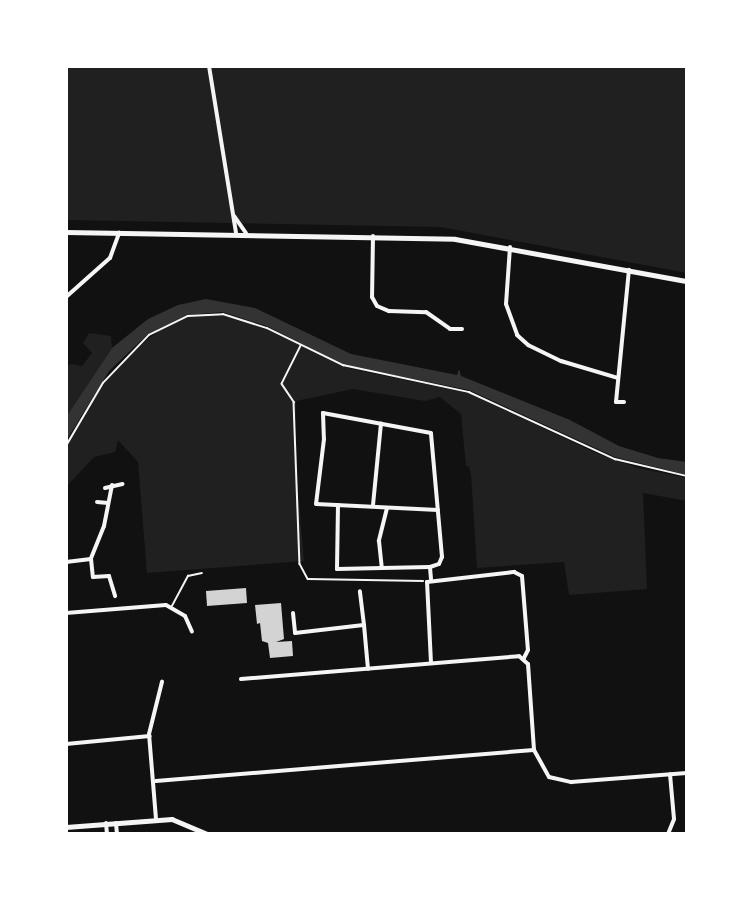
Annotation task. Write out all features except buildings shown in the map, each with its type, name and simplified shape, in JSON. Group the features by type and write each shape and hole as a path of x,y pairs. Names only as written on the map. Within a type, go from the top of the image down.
{"main road":[{"path":"66,232 373,236 510,246 687,281"}],"street":[{"path":"209,66 236,233"},
{"path":"232,213 246,233"},
{"path":"66,297 110,258 119,233"},
{"path":"373,236 372,297 377,306 389,311 426,312 450,329 462,329"},
{"path":"510,246 506,304 517,335 528,345 561,361 618,378"},
{"path":"624,402 616,402 629,269"},
{"path":"338,505 337,569 430,567 442,561 438,510 431,433 323,412 324,439 316,504 373,506 438,510"},
{"path":"373,506 381,423"},
{"path":"105,488 123,484"},
{"path":"112,485 91,559 93,577 109,576 115,596"},
{"path":"97,502 108,503"},
{"path":"382,568 379,541 387,508"},
{"path":"66,562 91,559"},
{"path":"430,567 427,611 431,663"},
{"path":"429,580 514,572 522,576 528,650 524,658"},
{"path":"360,591 368,669"},
{"path":"66,613 172,607 187,619 192,632"},
{"path":"293,613 295,633 364,625"},
{"path":"241,679 431,663 524,658"},
{"path":"524,658 528,664 534,750 543,772 558,782 687,773"},
{"path":"156,819 156,781 149,735 162,682"},
{"path":"66,744 149,735"},
{"path":"156,781 534,750"},
{"path":"668,834 674,819 670,774"},
{"path":"66,827 156,819 179,820 207,834"},
{"path":"116,822 117,834"},
{"path":"106,823 107,834"}],"lane":[{"path":"172,607 188,576 202,573"}],"path":[{"path":"66,446 115,367 149,335 198,314 232,315 351,368 469,392 615,459 687,476"},
{"path":"301,346 282,384 294,402 300,564 308,579 327,581 429,580"}],"shaded area":[{"path":"66,66 687,66 687,273 441,227 66,220"},
{"path":"206,299 255,308 351,354 457,375 459,369 461,376 570,420 619,446 658,458 687,462 687,475 615,457 469,390 343,365 269,327 223,312 187,315 148,334 109,371 66,441 66,417 112,348 148,319 178,305"},
{"path":"210,314 233,317 267,329 351,369 469,393 596,453 638,468 687,478 687,501 643,493 647,589 569,595 564,562 477,568 471,474 469,466 466,466 461,414 440,397 425,401 353,389 296,401 295,456 304,561 147,573 138,462 118,440 115,452 94,457 66,487 66,448 104,383 134,350 160,330 189,317"},
{"path":"89,333 111,336 112,348 66,417 66,367 71,364 82,366 92,353 83,343"}]}
